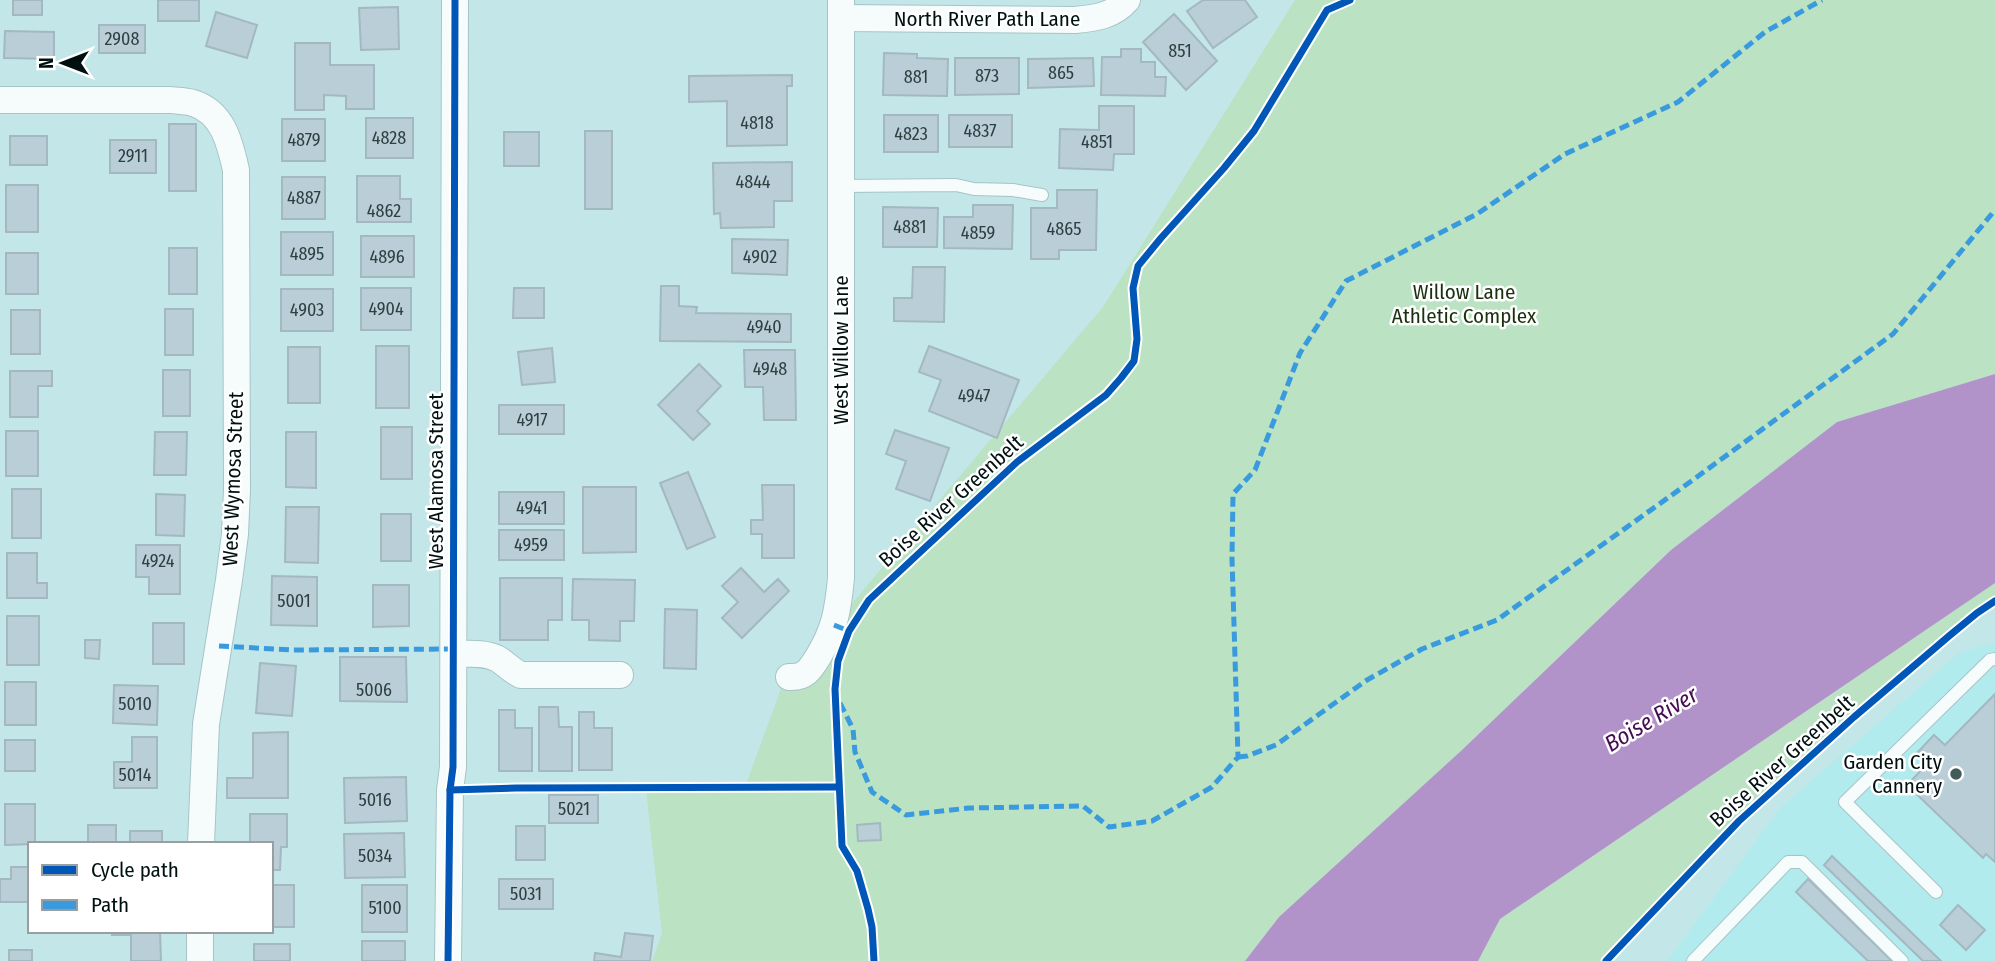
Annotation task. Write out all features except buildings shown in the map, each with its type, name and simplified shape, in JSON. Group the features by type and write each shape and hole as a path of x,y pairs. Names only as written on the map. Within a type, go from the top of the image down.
{"street":[{"name":"West Alamosa Street","path":"448,961 454,654 455,0"},
{"name":"North River Path Lane","path":"841,9 1075,20 1099,18 1119,9 1127,0"},
{"name":"West Willow Lane","path":"789,677 798,678 810,672 831,636 839,605 841,9"},
{"name":"West Wymosa Street","path":"0,100 171,100 195,103 216,117 229,140 236,170 237,489 229,580 206,724 201,842"},
{"path":"454,654 494,657 521,675 620,675"},
{"path":"200,933 200,961"}],"lane":[{"path":"841,186 956,185 1042,195"},
{"path":"1936,892 1845,802 1990,660 1995,659"},
{"path":"1693,961 1788,862 1802,862 1902,961"}],"shaded area":[{"path":"1995,642 1995,961 1667,961 1781,807 1959,653"}],"green space":[{"name":"Willow Lane Athletic Complex","path":"1295,0 1995,0 1995,374 1837,422 1671,550 1462,750 1279,917 1245,961 652,961 662,933 646,790 745,787 782,686 1103,307"},
{"path":"1995,583 1995,601 1949,636 1739,821 1606,961 1478,961 1500,919"}],"water":[{"name":"Boise River","path":"1995,374 1995,583 1500,919 1478,961 1245,961 1279,917 1462,750 1671,550 1837,422"}],"marked path":[{"path":"840,703 853,729 855,752 872,792 906,815 969,808 1083,806 1109,827 1152,821 1212,787 1238,757 1232,558 1233,494 1255,470 1300,353 1346,281 1477,214 1565,154 1678,102 1765,32 1822,0"},
{"path":"1238,757 1276,745 1367,680 1422,649 1497,620 1690,482 1893,334 1995,210"},
{"path":"834,625 849,631"},
{"path":"219,646 293,650 454,649"}],"cycle path":[{"path":"448,961 450,790 453,767 455,0"},
{"name":"Boise River Greenbelt","path":"874,961 868,909 857,871 842,846 835,689 838,661 849,631 869,600 1017,462 1106,395 1121,378 1134,361 1137,339 1133,288 1138,266 1254,131 1327,10 1350,0"},
{"name":"Boise River Greenbelt","path":"1606,961 1739,821 1854,717 1949,636 1995,601"},
{"path":"450,790 838,787"}],"place":[{"name":"Garden City Cannery","path":"1956,774"}]}
